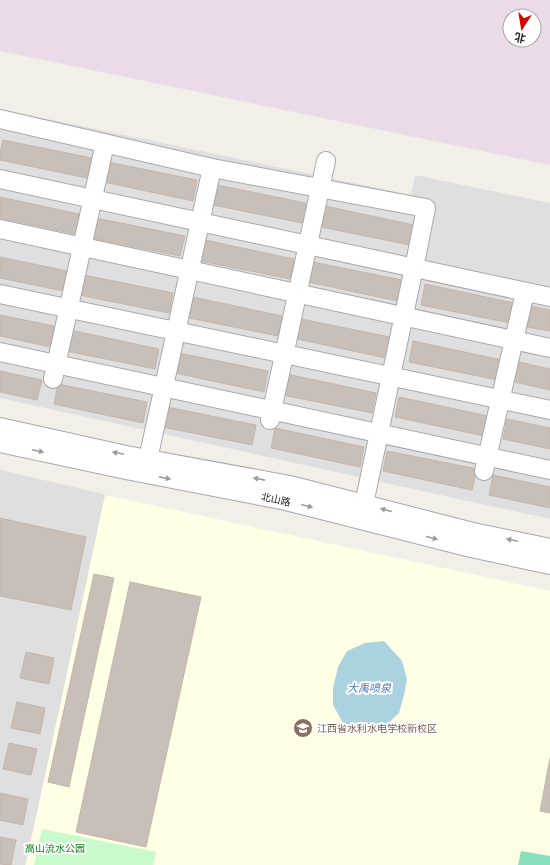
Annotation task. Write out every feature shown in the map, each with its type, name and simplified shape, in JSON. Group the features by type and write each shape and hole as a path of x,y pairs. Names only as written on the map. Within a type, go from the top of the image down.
{"street":[{"path":"0,119 212,168 426,208 364,504"},
{"path":"54,372 105,143"},
{"path":"271,415 326,161"},
{"path":"148,459 212,168"},
{"path":"0,179 550,297"},
{"path":"0,229 550,348"},
{"path":"486,464 525,292"},
{"path":"0,294 550,410"},
{"path":"0,352 54,372 164,387 271,415 379,434 486,464 550,470"},
{"name":"北山路","path":"0,427 126,455 290,485 473,532 550,548"},
{"name":"北山路","path":"0,443 126,470 286,501 471,548 550,565"}],"shaded area":[{"path":"0,0 550,0 550,165 0,51"},
{"path":"0,109 411,195 415,175 550,203 550,519 0,398"},
{"path":"0,470 108,495 25,865 0,865"},
{"name":"江西省水利水电学校新校区","path":"105,495 550,591 550,865 26,865"}],"green space":[{"name":"高山流水公园","path":"42,829 156,852 153,865 34,865"},
{"path":"521,851 550,856 550,865 518,865"}],"water":[{"name":"大禹喷泉","path":"384,641 402,661 407,679 404,695 399,713 381,730 360,735 352,731 343,723 333,705 333,688 338,667 347,651 365,643"}],"building":[{"path":"3,140 92,158 87,178 0,160"},
{"path":"108,162 197,180 193,201 104,182"},
{"path":"217,185 306,203 302,223 213,205"},
{"path":"0,197 79,214 75,234 0,218"},
{"path":"325,206 414,225 410,245 321,227"},
{"path":"96,218 185,236 180,256 91,238"},
{"path":"205,240 294,259 290,279 200,261"},
{"path":"0,257 67,271 63,291 0,278"},
{"path":"313,262 402,280 397,301 308,282"},
{"path":"84,275 173,293 169,313 79,295"},
{"path":"425,284 514,303 510,323 421,305"},
{"path":"193,297 282,316 278,336 189,318"},
{"path":"531,306 550,310 550,331 527,327"},
{"path":"0,315 54,326 50,347 0,336"},
{"path":"301,319 390,337 386,358 297,339"},
{"path":"70,330 159,349 155,369 66,351"},
{"path":"413,341 502,360 498,380 409,362"},
{"path":"179,353 268,371 264,392 175,373"},
{"path":"519,362 550,369 550,390 514,382"},
{"path":"0,371 42,380 37,400 0,392"},
{"path":"287,374 376,393 372,413 283,395"},
{"path":"58,384 147,402 143,423 54,404"},
{"path":"399,397 488,416 484,436 395,417"},
{"path":"167,407 256,425 252,445 163,427"},
{"path":"507,419 550,428 550,449 503,439"},
{"path":"275,428 364,447 360,467 271,448"},
{"path":"387,451 477,469 472,490 383,471"},
{"path":"493,475 550,487 550,508 489,495"},
{"path":"0,518 86,537 71,610 0,596"},
{"path":"94,574 114,578 69,787 48,782"},
{"path":"130,582 201,597 146,847 76,832"},
{"path":"26,652 54,658 49,684 20,678"},
{"path":"17,702 45,708 40,734 11,728"},
{"path":"9,743 37,749 31,775 3,769"},
{"path":"550,758 550,813 540,811"},
{"path":"0,793 28,799 23,825 0,820"},
{"path":"0,837 16,840 11,865 0,864"}],"place":[{"name":"江西省水利水电学校新校区","path":"303,728"}]}
